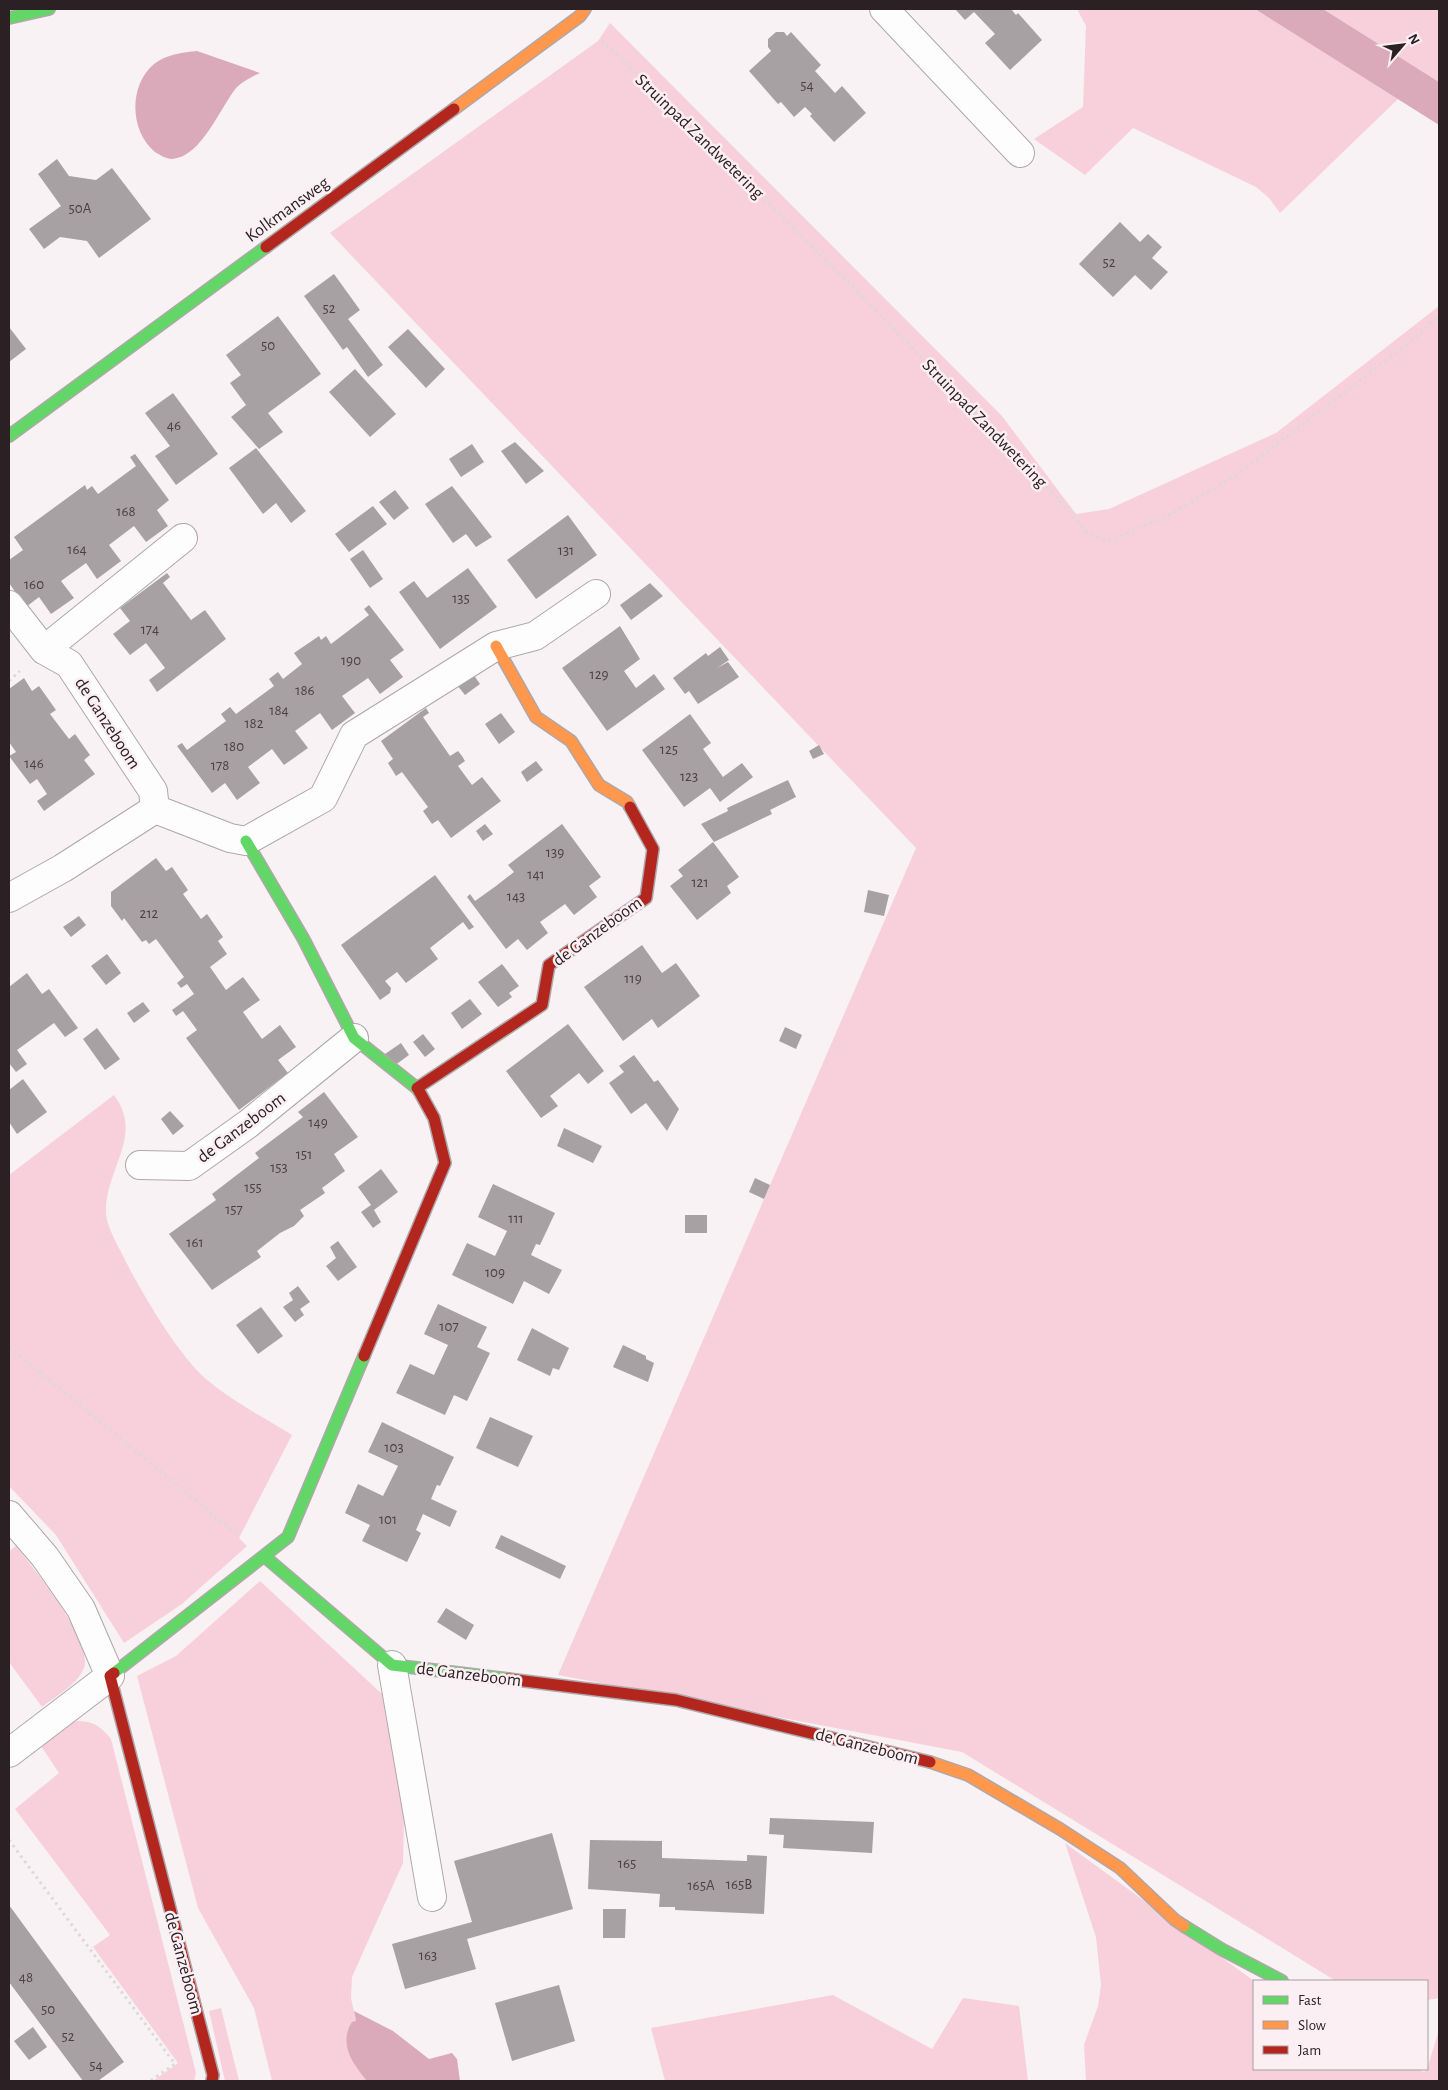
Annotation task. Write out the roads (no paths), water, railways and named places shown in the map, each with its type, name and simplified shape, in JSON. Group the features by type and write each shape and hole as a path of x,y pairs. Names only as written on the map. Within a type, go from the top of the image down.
{"street":[{"path":"9,18 49,9"},
{"path":"884,9 1020,153"},
{"name":"Kolkmansweg","path":"9,436 582,12"},
{"path":"44,650 183,538"},
{"path":"9,899 156,809 230,838 246,842 323,798 354,735 496,646 535,636 596,594"},
{"name":"de Ganzeboom","path":"9,606 44,650 69,664 153,791 156,809"},
{"name":"de Ganzeboom","path":"417,1088 542,1005 549,965 646,898 653,849 627,802 599,785 571,741 536,717 496,646"},
{"path":"9,1753 288,1537 445,1163 434,1118 417,1088 354,1038 303,938 246,842"},
{"name":"de Ganzeboom","path":"140,1164 189,1166 248,1124 354,1038"},
{"path":"9,1514 45,1557 81,1609 110,1676"},
{"name":"de Ganzeboom","path":"264,1556 392,1665 676,1700 876,1747 928,1761 968,1775 1060,1829 1120,1868 1175,1920 1221,1950 1280,1980"},
{"name":"de Ganzeboom","path":"392,1665 432,1897"},
{"name":"de Ganzeboom","path":"110,1676 213,2075 212,2081"}]}
